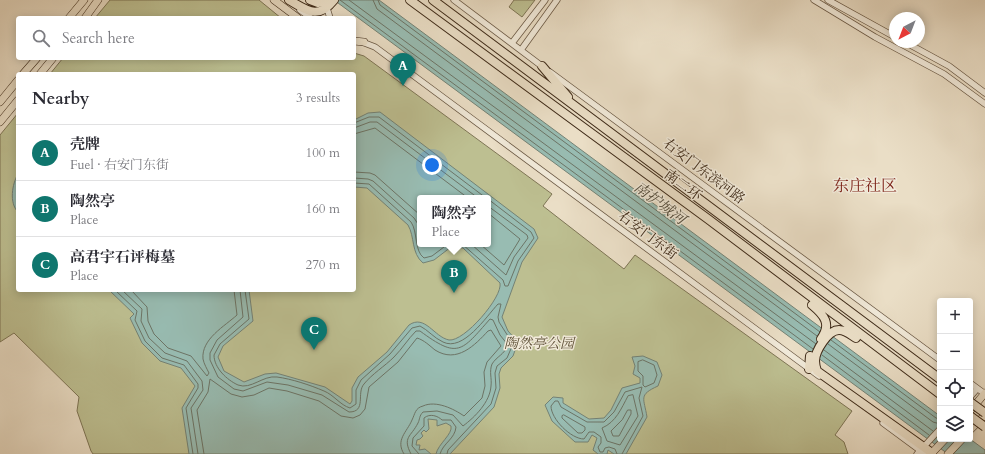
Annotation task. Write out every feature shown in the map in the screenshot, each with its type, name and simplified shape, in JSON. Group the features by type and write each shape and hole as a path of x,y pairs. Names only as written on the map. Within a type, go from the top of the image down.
{"highway":[{"path":"288,0 312,12 322,12 329,3"},
{"name":"南二环","path":"410,0 708,219 937,392"},
{"name":"南二环","path":"433,0 937,377"},
{"path":"312,1 329,3"},
{"path":"542,66 578,108"},
{"path":"783,276 793,290 825,317 827,326 825,334 814,348 809,369"},
{"path":"812,359 820,347 835,331 846,331 872,349 882,351"},
{"path":"812,359 817,371 927,450"},
{"path":"973,404 985,414"},
{"path":"973,418 985,428"}],"main road":[{"path":"71,16 84,0"},
{"path":"86,16 98,0"},
{"path":"274,0 295,16"},
{"path":"356,40 364,42"},
{"path":"25,72 35,60"},
{"path":"42,72 51,60"},
{"path":"0,102 16,82"},
{"path":"0,122 16,102"},
{"path":"973,408 985,394"},
{"path":"973,427 985,414"},
{"path":"927,450 940,442"},
{"path":"948,454 959,442"}],"street":[{"path":"288,0 308,16"},
{"name":"右安门东滨河路","path":"454,0 937,358"},
{"path":"512,43 545,0"},
{"path":"521,50 557,0"},
{"path":"814,0 875,37 944,74 985,104"},
{"path":"828,0 889,33"},
{"path":"329,3 330,16"},
{"name":"右安门东街","path":"364,42 375,47 809,369 927,450"},
{"path":"916,48 949,66 985,92"},
{"path":"973,386 985,394"},
{"path":"973,394 977,389"},
{"path":"927,450 937,434"}],"green space":[{"path":"110,0 259,0 279,16 97,16"},
{"path":"514,0 535,0 522,17 509,7"},
{"name":"陶然亭公园","path":"356,54 364,56 552,194 543,206 624,269 635,255 852,411 835,435 844,442 848,454 93,454 77,411 79,397 14,333 0,342 0,135 16,115 16,292 356,292 356,72 52,72 61,60 356,60"}],"water":[{"name":"南护城河","path":"334,0 379,0 937,414 937,442 973,441 985,450 985,454 948,454"},
{"path":"380,112 489,195 417,195 417,247 451,247 434,260 423,263 419,259 415,250 408,225 367,188 356,187 356,119 368,113"},
{"path":"16,178 16,209 12,199"},
{"path":"491,196 534,229 538,238 522,262 502,317 508,331 518,342 513,356 501,368 499,374 500,388 494,407 450,454 436,454 437,450 450,432 451,426 446,423 437,426 437,420 428,419 429,429 426,432 424,430 421,433 423,436 417,440 416,445 420,445 419,450 425,449 431,454 189,454 182,408 195,386 181,368 160,361 142,343 130,318 134,314 111,292 249,292 253,321 223,346 218,357 224,371 244,382 265,374 276,373 325,387 350,404 352,401 352,388 358,377 387,352 409,325 415,322 420,322 444,338 449,340 456,339 473,327 489,308 499,290 500,283 463,248 451,247 491,247"},
{"path":"643,356 657,362 662,375 658,386 647,392 645,395 644,401 647,417 626,454 614,454 608,450 607,454 598,454 593,450 597,438 592,435 588,442 575,442 552,421 545,405 553,397 563,398 563,403 589,419 604,418 611,410 622,388 640,383 640,378 633,374 635,366 632,357"}],"place":[{"name":"壳牌","path":"403,86"},
{"name":"陶然亭","path":"454,293"},
{"name":"高君宇石评梅墓","path":"314,350"}],"district":[{"name":"东庄社区","path":"865,186"}]}
